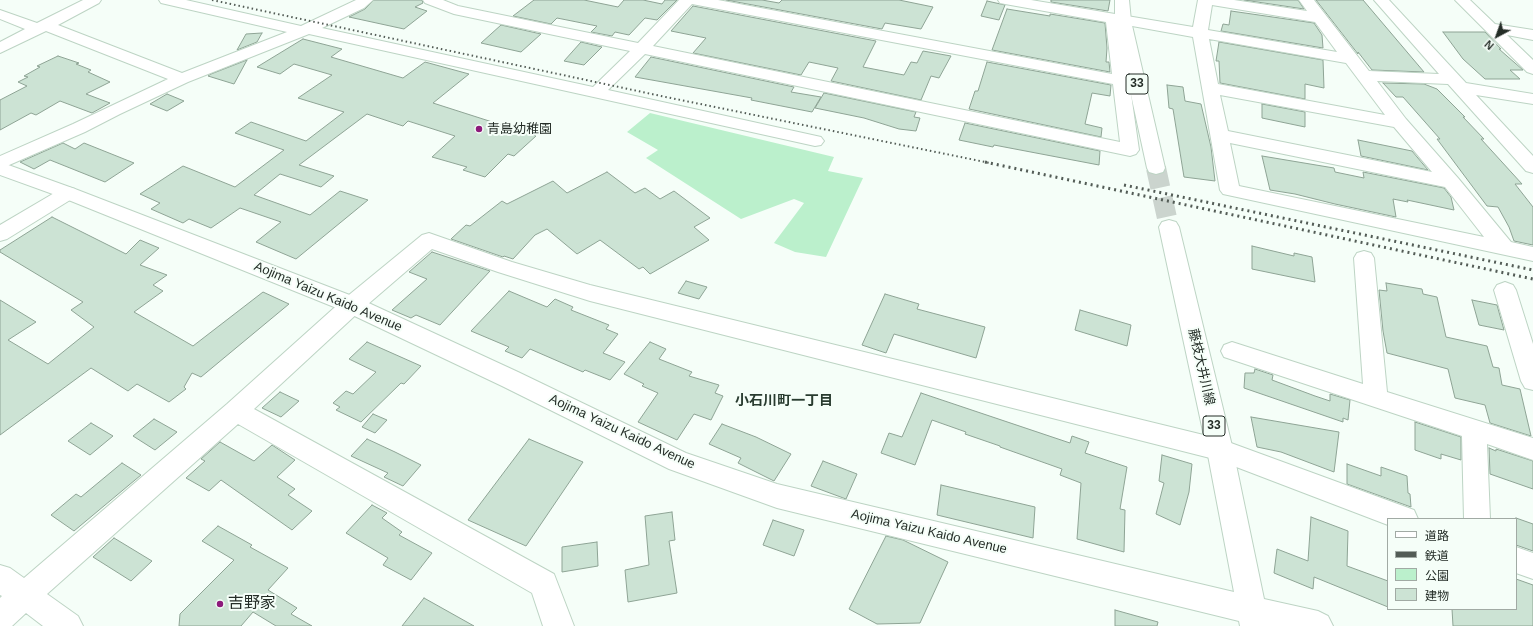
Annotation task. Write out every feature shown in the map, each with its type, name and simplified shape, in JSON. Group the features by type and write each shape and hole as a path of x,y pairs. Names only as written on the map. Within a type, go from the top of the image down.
{"street":[{"path":"0,48 94,0"},
{"path":"166,0 597,92 815,141"},
{"path":"0,163 80,128 114,110 182,79 305,30 359,5 366,0"},
{"path":"430,0 454,10 1130,150 1121,80 1118,20"},
{"path":"597,92 642,49 687,0"},
{"path":"695,0 1121,80"},
{"path":"1005,0 1352,59"},
{"name":"33","path":"1122,0 1118,20 1156,168"},
{"path":"1320,18 1205,0 1200,33 1230,190 1533,254"},
{"path":"1306,0 1400,123 1451,182 1504,248"},
{"path":"1381,0 1533,166"},
{"path":"1462,0 1533,69"},
{"path":"0,14 42,27 182,79"},
{"path":"1492,28 1533,35"},
{"path":"1365,76 1457,83 1533,99"},
{"path":"1211,88 1400,123"},
{"path":"1219,135 1451,182"},
{"name":"Aojima Yaizu Kaido Avenue","path":"0,168 68,193 352,305 510,379 678,461 770,493 1253,617 1318,626"},
{"path":"0,234 68,193"},
{"name":"藤枝大井川線","path":"1169,226 1220,450 1253,617"},
{"path":"0,617 236,411 352,305 429,240 505,267 590,293 1220,450 1401,518"},
{"path":"1364,258 1376,399"},
{"path":"1505,290 1533,381"},
{"path":"1232,351 1533,450"},
{"path":"236,411 544,584 557,625 559,626"},
{"path":"1474,430 1477,518"},
{"path":"1517,560 1533,566"},
{"path":"0,578 68,626"}],"green space":[{"path":"650,113 834,157 828,171 863,178 826,257 795,252 774,243 804,203 794,199 741,219 646,158 658,150 627,132"}],"building":[{"path":"374,0 422,0 423,3 415,7 427,11 404,29 349,17 365,9"},
{"path":"534,0 584,0 618,7 624,0 643,0 662,4 665,0 677,0 657,20 645,18 629,35 615,32 612,36 591,32 597,26 557,18 551,24 513,16"},
{"path":"726,0 762,0 779,3 782,0 899,0 933,7 921,29 885,23 882,29"},
{"path":"1051,0 1110,0 1108,11 1051,2"},
{"path":"1244,0 1298,0 1304,9"},
{"path":"1316,0 1363,0 1424,72 1372,70"},
{"path":"987,1 1005,5 999,20 981,16"},
{"path":"693,6 876,41 863,67 904,75 911,62 917,63 923,51 951,56 939,78 931,76 921,100 831,81 838,68 809,62 801,75 693,53 706,38 671,31"},
{"path":"1007,9 1105,23 1107,48 1106,62 1109,62 1110,72 992,50"},
{"path":"1231,11 1314,23 1322,35 1323,48 1221,31 1223,24 1229,25"},
{"path":"501,25 541,34 521,52 481,43"},
{"path":"1443,32 1485,32 1501,49 1499,49 1523,70 1510,70 1520,79 1485,79 1463,59"},
{"path":"262,33 257,42 237,50 246,34"},
{"path":"303,39 342,49 331,57 403,78 425,62 469,74 433,103 536,136 514,156 508,154 485,177 463,170 467,167 432,157 455,136 408,121 403,126 367,114 299,165 334,176 321,187 280,174 254,195 310,215 340,191 368,200 296,259 256,242 281,222 240,208 211,228 189,219 183,223 151,209 160,203 140,194 183,166 235,187 284,150 235,133 251,122 306,141 344,112 298,98 332,75 294,64 280,74 257,67"},
{"path":"581,42 602,47 584,65 564,61"},
{"path":"1219,42 1323,60 1324,88 1305,84 1305,99 1220,83 1219,61 1216,61"},
{"path":"58,56 79,63 76,64 91,70 88,72 110,82 86,94 110,103 92,113 60,101 36,115 31,113 0,130 0,100 27,86 18,82 28,77 24,76 40,67 37,66"},
{"path":"651,57 794,87 791,92 821,97 812,112 751,100 752,98 635,77"},
{"path":"247,60 234,84 208,76 211,74"},
{"path":"987,62 1111,85 1110,96 1092,93 1085,124 1102,128 1101,137 969,109 975,91 978,91"},
{"path":"1383,83 1424,84 1437,89 1465,117 1463,117 1484,139 1481,139 1522,184 1515,184 1533,207 1533,245 1514,241 1509,227 1498,207 1487,206 1437,139 1440,139 1403,97 1396,97"},
{"path":"1167,85 1183,87 1185,101 1201,104 1211,147 1215,181 1184,177 1173,109 1169,108"},
{"path":"824,93 916,112 914,117 920,118 916,131 899,129 864,118 815,108"},
{"path":"167,94 184,101 167,111 150,104"},
{"path":"1262,104 1305,112 1305,127 1262,118"},
{"path":"965,123 1100,151 1099,165 994,145 993,147 959,140"},
{"path":"1358,140 1412,151 1428,170 1361,156"},
{"path":"63,143 75,149 84,143 134,163 105,182 50,160 34,169 20,162"},
{"path":"1262,156 1334,168 1335,172 1364,178 1363,172 1444,188 1451,197 1454,210 1407,200 1408,202 1393,199 1396,217 1295,194 1270,190"},
{"path":"607,172 635,193 645,188 660,199 674,191 710,218 694,227 709,240 650,274 643,267 639,269 600,240 577,254 547,229 535,235 513,259 451,239 466,225 470,226 502,201 507,204 553,181 567,193"},
{"path":"52,217 126,254 140,240 159,248 140,265 167,275 153,285 163,291 134,312 193,346 263,292 289,304 201,377 192,373 184,387 186,389 169,402 137,384 128,391 91,368 0,435 0,300 36,322 8,340 48,364 94,327 71,310 83,302 0,252 0,250"},
{"path":"1252,246 1294,256 1294,253 1312,257 1315,282 1252,269"},
{"path":"432,252 490,271 440,325 416,315 411,318 392,310 427,279 409,272"},
{"path":"686,281 707,287 699,299 678,293"},
{"path":"1386,283 1422,289 1423,294 1437,297 1446,337 1487,346 1493,367 1499,368 1502,385 1520,389 1531,436 1490,423 1485,405 1455,398 1448,369 1387,353 1379,290 1387,291"},
{"path":"509,291 547,307 555,299 573,307 571,310 609,325 606,329 618,334 603,353 625,362 610,380 585,370 583,372 530,349 522,358 505,351 509,347 471,331"},
{"path":"885,294 919,304 917,309 985,327 976,358 894,334 886,353 862,345"},
{"path":"1472,300 1497,305 1504,330 1479,325"},
{"path":"1080,310 1131,325 1127,346 1075,330"},
{"path":"367,342 421,366 404,384 401,383 361,422 336,410 340,407 333,403 346,391 353,394 376,372 349,359"},
{"path":"650,342 666,349 659,359 692,372 689,376 719,385 715,393 723,396 711,420 694,414 677,440 638,422 658,393 642,386 644,384 624,374"},
{"path":"1255,369 1273,375 1272,380 1330,401 1330,394 1350,400 1348,420 1343,418 1343,422 1244,388 1245,373 1254,373"},
{"path":"280,392 299,401 281,417 262,408"},
{"path":"921,393 1070,443 1072,436 1089,442 1085,453 1127,467 1120,509 1125,510 1124,552 1077,539 1081,483 1060,475 1062,469 965,434 966,432 932,420 915,465 881,453 889,433 902,437"},
{"path":"373,414 387,420 375,433 362,427"},
{"path":"1251,417 1339,432 1334,472 1281,452 1257,447"},
{"path":"154,419 177,432 155,450 133,436"},
{"path":"1415,422 1461,437 1461,460 1441,454 1441,459 1415,450"},
{"path":"91,423 113,436 90,455 68,441"},
{"path":"722,424 756,437 791,454 774,481 738,463 741,458 709,444"},
{"path":"367,439 421,465 403,486 384,477 388,473 351,456"},
{"path":"529,439 583,462 526,546 468,520"},
{"path":"220,442 254,461 272,445 295,460 277,477 295,489 288,495 312,511 292,530 221,480 209,491 186,478 205,461 201,459"},
{"path":"1489,448 1533,461 1533,489 1490,474"},
{"path":"1162,455 1192,464 1189,492 1180,525 1156,514 1164,483 1159,481"},
{"path":"823,461 857,474 846,499 811,486"},
{"path":"122,463 141,475 74,531 51,515 76,494 81,497"},
{"path":"1347,464 1381,476 1381,467 1407,476 1411,507 1347,484"},
{"path":"941,485 1035,507 1033,538 937,515"},
{"path":"372,505 387,513 382,518 402,532 399,535 432,553 411,580 383,565 388,558 346,533"},
{"path":"672,512 675,540 669,541 677,593 628,602 625,570 649,565 645,516"},
{"path":"1311,517 1348,531 1347,566 1387,581 1387,607 1314,577 1313,589 1274,573 1277,549 1308,561"},
{"path":"1517,518 1533,524 1533,551 1517,545"},
{"path":"773,520 804,530 794,556 763,545"},
{"path":"218,526 252,545 250,547 288,568 268,590 297,608 291,614 312,626 276,626 253,612 241,626 179,626 180,614 234,560 202,541"},
{"path":"886,536 903,540 948,562 920,623 877,624 849,609"},
{"path":"114,538 152,561 131,581 93,557"},
{"path":"597,542 598,566 562,572 562,547"},
{"path":"1517,579 1533,585 1533,626 1453,626 1452,610 1517,610"},
{"path":"424,598 474,626 402,626"},
{"path":"1115,610 1158,622 1157,626 1115,626"}],"tunnel":[{"path":"1156,168 1169,227"}],"railway":[{"path":"212,0 661,96 990,163"},
{"path":"985,162 1533,279"},
{"path":"1124,185 1533,270"}],"place":[{"name":"青島幼稚園","path":"479,129"},
{"name":"吉野家","path":"220,604"}],"district":[{"name":"小石川町一丁目","path":"784,401"}]}
